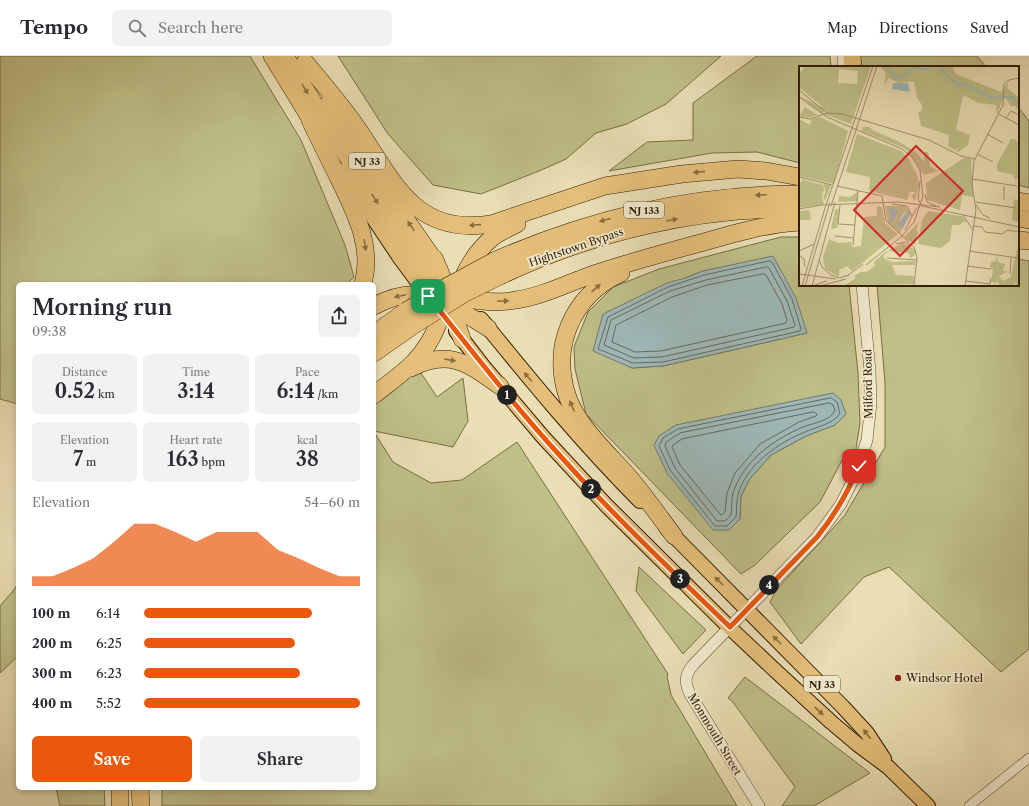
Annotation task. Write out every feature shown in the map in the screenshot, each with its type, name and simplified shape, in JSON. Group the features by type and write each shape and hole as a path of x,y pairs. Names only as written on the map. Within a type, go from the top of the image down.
{"highway":[{"name":"NJ 33","path":"271,56 310,120"},
{"path":"285,56 356,170 435,283 449,299 488,328"},
{"path":"852,56 853,66"},
{"name":"NJ 33","path":"303,59 353,139 434,258"},
{"path":"303,59 351,119 398,190 420,210 445,222 471,226 491,224 605,186 701,171 738,169 766,171 799,177"},
{"path":"310,120 354,211 362,231 366,257 366,272 364,282"},
{"path":"376,393 415,361 427,346 435,332 449,299 477,254 488,242 501,232 564,206 648,180"},
{"name":"Hightstown Bypass","path":"499,268 562,234 637,212 674,204 715,198 799,194"},
{"path":"1019,201 1029,203"},
{"name":"Hightstown Bypass","path":"376,351 410,318 448,286 499,268 534,261 608,235 648,225 716,214 799,209"},
{"path":"1019,218 1029,220"},
{"path":"376,305 387,299 401,295 414,294 449,299 496,302 523,299 632,261 740,232 780,224 799,222"},
{"path":"674,536 630,478 585,429 575,413 566,392 563,377 562,361 564,338 581,303 610,278 629,270 674,256 740,232"},
{"path":"1019,240 1029,241"},
{"path":"434,258 462,339"},
{"name":"Hightstown Bypass","path":"376,333 410,318"},
{"path":"401,374 423,362 435,359 448,359 470,366 500,386"},
{"path":"120,790 120,806"},
{"path":"140,790 141,806"}],"main road":[{"name":"NJ 33","path":"310,120 364,205 449,299"},
{"name":"NJ 33","path":"488,328 528,378 610,470 827,690 867,733 888,767"},
{"name":"NJ 33","path":"462,339 543,437 585,483 730,627 831,722 888,767 928,806"}],"street":[{"name":"Milford Road","path":"730,627 826,527 848,492 859,466 866,440 871,403 870,371 862,286"},
{"name":"Monmouth Street","path":"730,627 691,668 686,676 686,681 690,694 760,806"},
{"path":"969,806 1029,758"}],"green space":[{"path":"0,56 250,56 301,140 345,245 354,277 349,282 16,282 16,403 0,399"},
{"path":"338,56 721,56 666,104 627,124 596,133 566,159 481,194 433,185 388,134"},
{"path":"757,56 830,56 831,66 799,66 799,163 757,152 712,153 609,171 647,142 693,140 693,103"},
{"path":"860,56 977,56 985,66 862,66"},
{"path":"1019,108 1029,121 1029,188 1019,185"},
{"path":"781,237 799,237 799,286 849,286 858,373 860,423 855,455 847,451 820,502 755,565 741,574 586,414 575,369 574,347 588,312 613,287 659,269","holes":["749,262 807,333 663,366 632,368 617,360 685,278 703,271","676,425 835,425 806,436 771,455 749,480 741,496 740,519"]},
{"path":"1019,259 1029,261 1029,649 1001,672 889,567 864,577 801,644 770,602 777,589 845,515 885,447 885,383 877,286 1019,286"},
{"path":"417,367 437,397 463,378 468,421 453,447 376,431 376,400"},
{"path":"376,435 393,462 431,483 462,480 517,442 668,674 667,676 671,695 737,806 162,806 162,790 376,790"},
{"path":"639,567 706,630 683,654 636,591"},
{"path":"16,587 16,658 0,673 0,606"},
{"path":"745,677 870,773 814,806 782,806 795,787 732,701 728,698"},
{"path":"56,790 104,790 105,806 60,806"}],"water":[{"path":"773,256 796,298 807,333 663,366 632,368 593,351 603,314 667,283 703,271"},
{"path":"833,393 841,400 846,414 835,425 806,436 771,455 749,480 741,496 740,519 729,530 713,530 667,473 654,445 659,436 676,425"}],"place":[{"name":"Windsor Hotel","path":"898,678"}],"route":[{"path":"428,296 483,366 563,460 606,505 730,627 826,527 848,492 859,466"}]}
